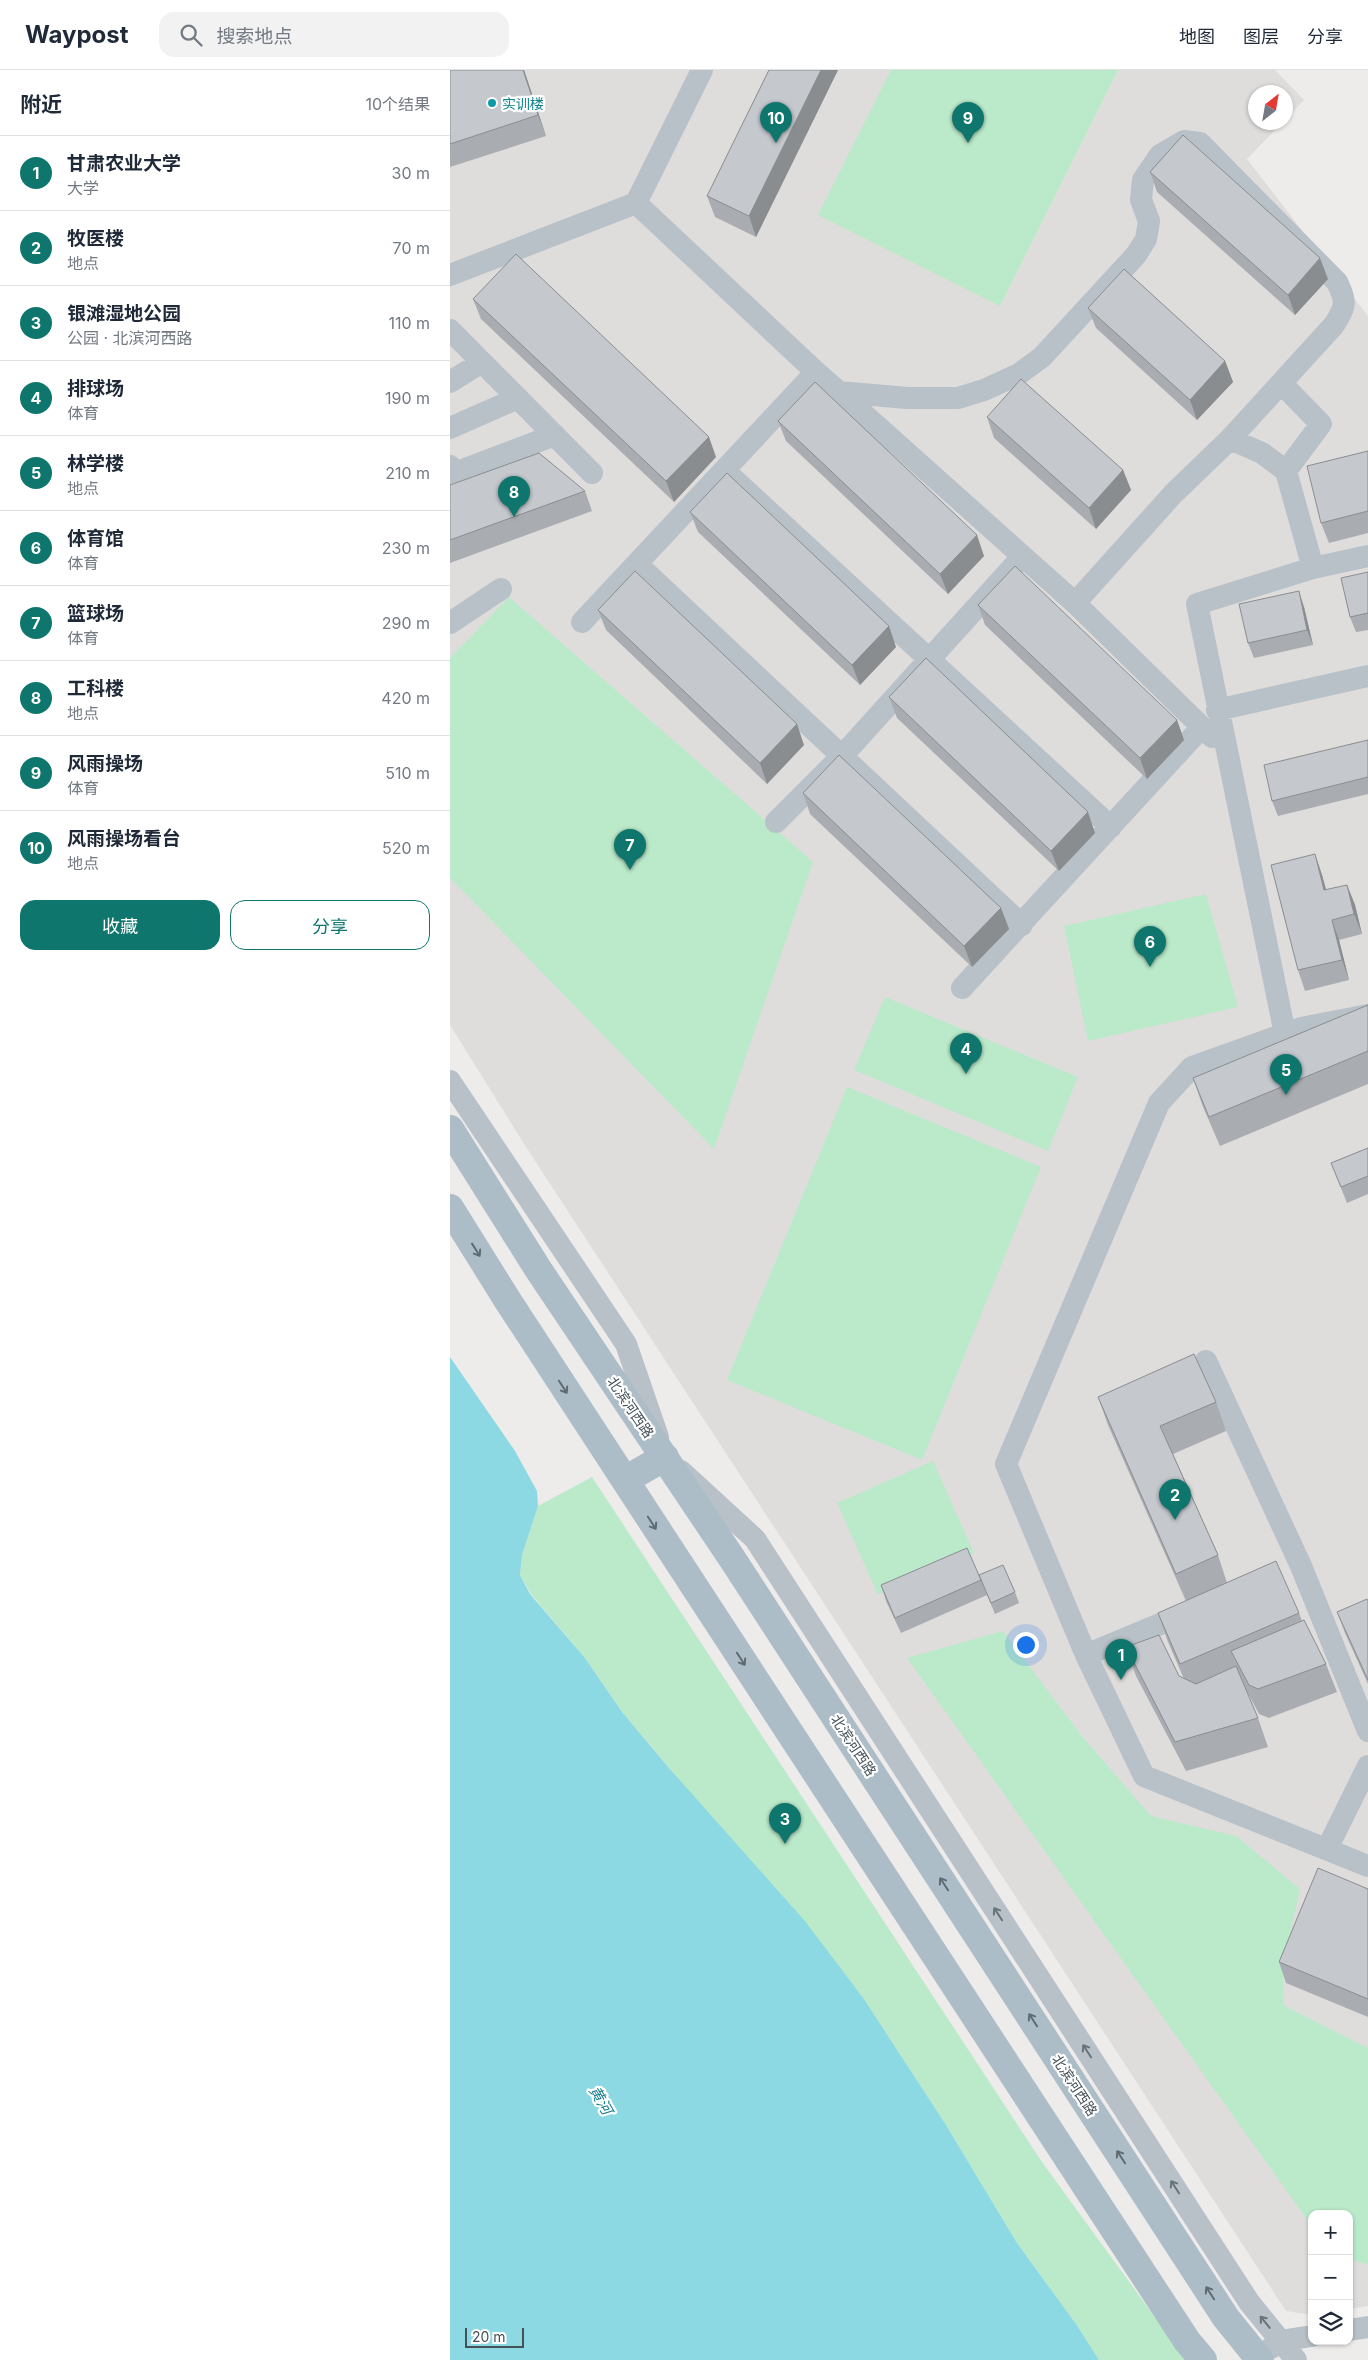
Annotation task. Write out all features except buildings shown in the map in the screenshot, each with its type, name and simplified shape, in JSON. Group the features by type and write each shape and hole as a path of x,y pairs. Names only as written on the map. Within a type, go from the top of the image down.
{"main road":[{"name":"北滨河西路","path":"450,1129 538,1269 665,1457 1226,2318 1258,2360"},
{"path":"450,1208 508,1302 1188,2341 1203,2360"},
{"path":"625,1480 665,1457"}],"street":[{"path":"450,275 636,203 702,70"},
{"path":"839,392 907,398 958,398 984,390 1019,374 1042,357 1136,255 1146,239 1149,221 1141,200 1143,180 1160,155 1184,141 1200,144 1337,282 1344,298 1343,310 1334,325 1230,439 1173,494 1076,603"},
{"path":"636,203 816,372 1076,603 1226,750"},
{"path":"450,330 555,435 577,465"},
{"path":"450,382 482,362"},
{"path":"582,622 816,372"},
{"path":"1281,383 1321,424 1286,471"},
{"path":"450,428 518,398"},
{"path":"488,491 460,501 451,470 555,435"},
{"path":"1230,439 1262,453 1286,471 1312,568"},
{"path":"725,470 1112,827"},
{"path":"1284,1034 1197,604 1312,568 1368,556"},
{"path":"776,822 842,756 1022,557"},
{"path":"637,564 1022,925"},
{"path":"450,623 500,589"},
{"path":"1217,710 1368,676"},
{"path":"962,988 1022,925 1202,727"},
{"path":"1368,1015 1301,1028 1192,1067 1159,1103 1006,1464 1086,1655 1144,1776 1368,1866"},
{"path":"450,1081 626,1344 665,1457 755,1539 1249,2302 1296,2360"},
{"path":"1206,1361 1292,1569 1368,1731"},
{"path":"1086,1655 1211,1603"},
{"path":"1327,1850 1368,1766"},
{"path":"1353,2329 1368,2327"},
{"path":"1258,2360 1280,2341 1308,2337"}],"shaded area":[{"path":"450,70 1275,70 1290,85 1248,85 1248,130 1275,130 1247,159 1368,316 1368,2306 1353,2308 1353,2210 1308,2210 1308,2314 1286,2311 526,1147 450,1025"},
{"path":"1293,89 1304,100 1293,112"}],"green space":[{"path":"891,70 1118,70 1000,306 818,215"},
{"path":"509,597 813,862 714,1149 450,878 450,658"},
{"path":"1206,894 1238,1007 1088,1041 1064,926"},
{"path":"885,997 1078,1077 1048,1151 854,1070"},
{"path":"847,1087 1041,1167 922,1460 727,1380"},
{"path":"933,1461 974,1553 878,1595 837,1503"},
{"path":"592,1477 1042,2162 1186,2360 1099,2360 1076,2324 1017,2243 946,2125 864,1999 622,1712 585,1658 531,1594 520,1575 522,1555 538,1506"},
{"path":"1003,1631 1081,1735 1151,1816 1236,1836 1300,1889 1284,1962 1283,2005 1368,2048 1368,2264 1353,2261 1353,2210 1308,2210 1308,2221 907,1658"}],"water":[{"name":"黄河","path":"450,1357 515,1451 537,1491 538,1506 522,1555 520,1575 530,1594 585,1658 622,1712 669,1768 804,1920 864,1999 946,2125 1017,2243 1076,2324 1099,2360 450,2360"}],"place":[{"name":"实训楼","path":"492,103"},
{"name":"风雨操场看台","path":"776,143"},
{"name":"风雨操场","path":"968,143"},
{"name":"工科楼","path":"514,517"},
{"name":"篮球场","path":"630,870"},
{"name":"体育馆","path":"1150,967"},
{"name":"排球场","path":"966,1074"},
{"name":"林学楼","path":"1286,1095"},
{"name":"牧医楼","path":"1175,1520"},
{"name":"甘肃农业大学","path":"1121,1680"},
{"name":"银滩湿地公园","path":"785,1844"}]}
